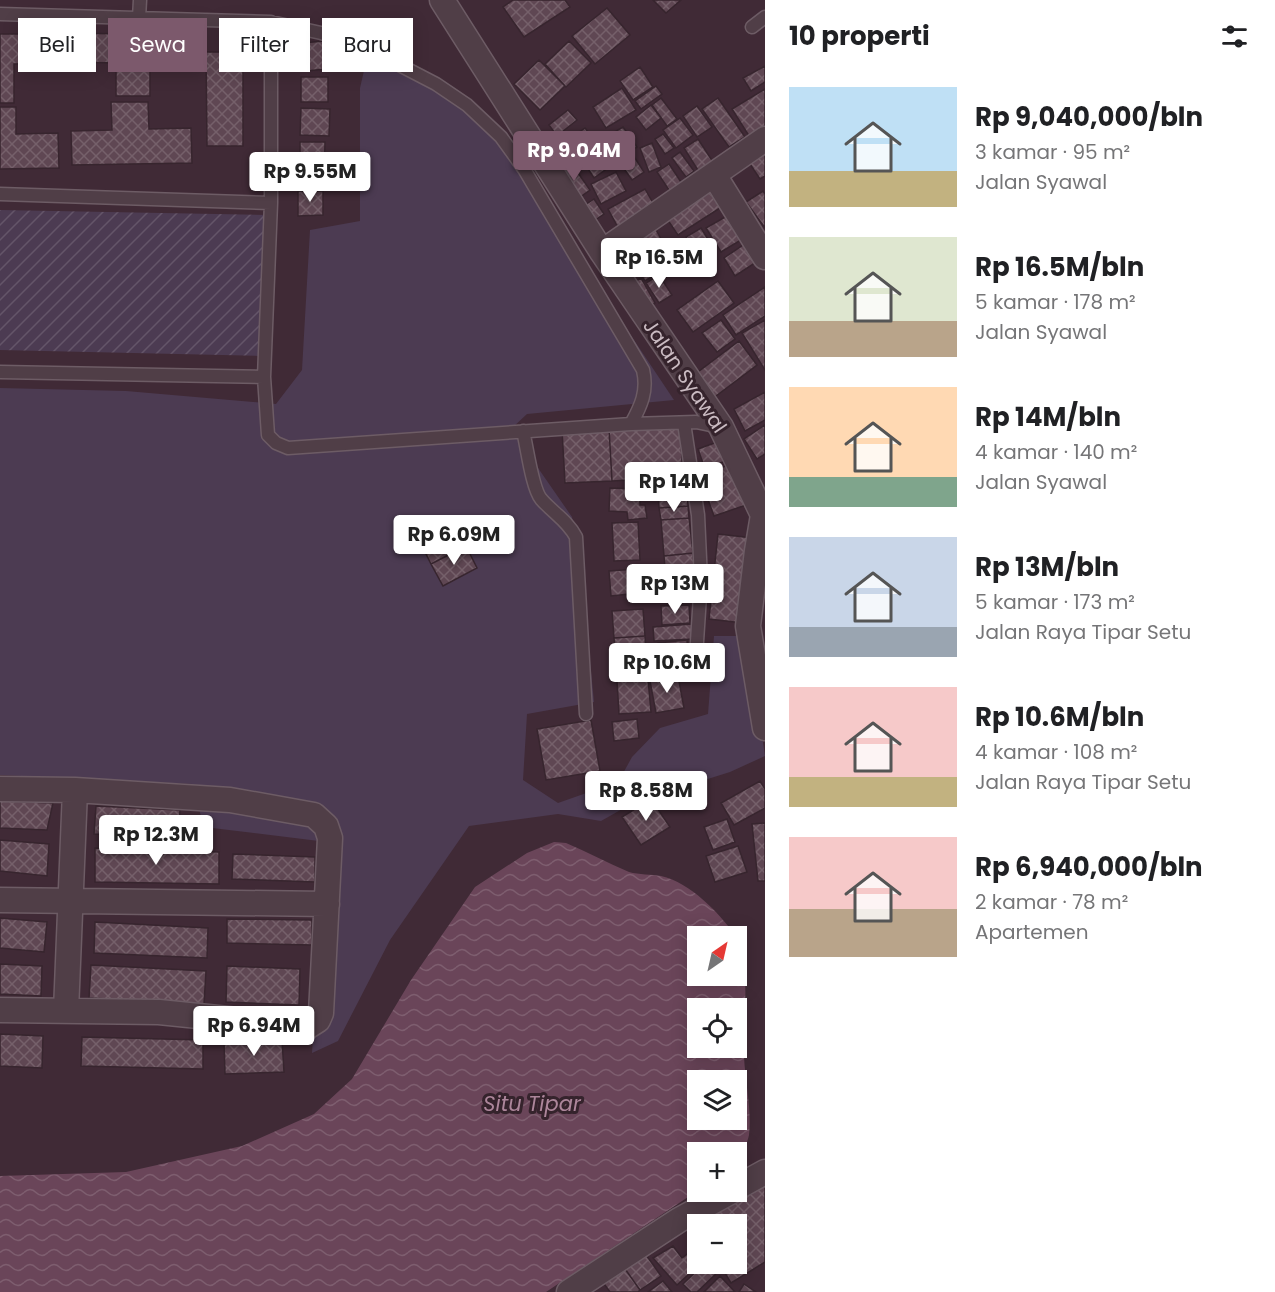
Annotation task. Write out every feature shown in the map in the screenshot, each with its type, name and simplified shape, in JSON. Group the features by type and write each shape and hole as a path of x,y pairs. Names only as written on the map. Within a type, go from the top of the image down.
{"street":[{"name":"Jalan Syawal","path":"442,0 602,252 721,427 764,514"},
{"path":"602,252 765,139"},
{"path":"714,174 765,257"},
{"path":"764,514 748,626 757,630 765,728"},
{"path":"0,789 75,790 230,800 314,815 326,826 330,838 321,1013 312,1025 307,1027 159,1012 0,1010"},
{"path":"66,1011 75,790"},
{"path":"0,900 327,904"},
{"path":"747,1182 765,1173"},
{"path":"569,1292 679,1220 712,1202"}],"lane":[{"path":"0,14 139,18 140,0"},
{"path":"752,27 765,17"},
{"path":"310,31 359,44 436,84 483,117 501,137 524,170 643,370 645,391 639,410 631,424"},
{"path":"271,72 271,203 264,377 268,435 276,443 288,448 631,424 696,422 721,427"},
{"path":"0,194 271,203"},
{"path":"0,372 264,377"},
{"path":"684,423 698,515 701,580 696,657"},
{"path":"524,431 536,489 540,498 565,520 576,537 586,714"}],"shaded area":[{"path":"364,72 405,72 491,126 674,400 527,414 511,429 572,517 582,579 594,702 527,714 523,780 558,803 612,784 621,777 632,757 660,728 708,714 714,636 747,636 765,756 730,772 695,783 663,786 601,821 558,814 469,826 390,940 338,1041 312,1053 327,842 204,827 192,784 0,775 0,388 126,391 276,404 302,370 310,230 360,221 360,88"},
{"path":"0,210 268,215 266,356 0,350"}],"water":[{"name":"Situ Tipar","path":"554,842 566,843 629,872 661,876 683,885 712,908 728,926 687,926 687,986 745,986 745,995 745,998 687,998 687,1058 744,1058 745,1070 687,1070 687,1130 747,1130 747,1086 749,1135 747,1142 687,1142 687,1198 546,1292 0,1292 0,1176 126,1172 242,1146 314,1114 352,1079 411,980 475,887 527,853"}],"building":[{"path":"513,0 565,0 570,7 524,37 503,7"},
{"path":"653,0 681,0 666,13"},
{"path":"607,8 630,35 595,64 572,36"},
{"path":"96,33 108,34 108,63 96,63"},
{"path":"0,34 18,34 18,64 14,64 14,103 0,103"},
{"path":"322,41 322,69 310,71 310,42"},
{"path":"569,41 591,63 566,87 545,64"},
{"path":"207,52 219,52 219,72 243,72 243,146 207,146"},
{"path":"539,60 565,86 540,110 514,84"},
{"path":"765,66 765,82 751,91 743,78"},
{"path":"640,67 653,87 633,100 620,81"},
{"path":"116,72 150,72 150,96 116,96"},
{"path":"301,77 328,77 328,102 301,102"},
{"path":"656,86 662,94 641,109 635,101"},
{"path":"622,88 636,110 606,128 593,107"},
{"path":"765,89 765,130 751,139 732,109"},
{"path":"661,98 677,119 667,126 652,105"},
{"path":"718,98 745,137 729,147 702,109"},
{"path":"111,102 148,102 149,129 191,128 192,163 72,165 71,131 112,130"},
{"path":"651,105 661,118 646,130 636,117"},
{"path":"697,106 712,127 697,137 683,116"},
{"path":"0,107 16,107 16,134 58,133 59,168 0,169"},
{"path":"301,108 330,109 329,136 300,135"},
{"path":"568,110 577,120 557,136 549,125"},
{"path":"680,118 693,135 676,148 663,130"},
{"path":"623,127 637,147 629,152 621,141 598,155 592,145"},
{"path":"585,128 595,141 572,158 562,145"},
{"path":"663,134 674,148 665,154 655,139"},
{"path":"698,139 715,165 701,175 684,148"},
{"path":"300,142 325,142 324,180 300,180"},
{"path":"652,143 661,167 649,172 640,148"},
{"path":"765,146 765,176 760,179 746,158"},
{"path":"591,148 605,170 594,178 579,155"},
{"path":"617,149 623,158 612,165 606,157"},
{"path":"680,152 694,171 686,177 672,158"},
{"path":"633,155 644,172 632,180 620,163"},
{"path":"571,163 590,190 576,200 557,173"},
{"path":"669,164 683,185 671,193 657,172"},
{"path":"616,172 626,191 601,204 591,184"},
{"path":"706,186 720,208 678,235 663,213"},
{"path":"645,189 657,210 620,231 608,209"},
{"path":"298,191 323,191 323,215 298,216"},
{"path":"763,191 765,194 765,228 746,202"},
{"path":"594,199 604,214 589,224 579,209"},
{"path":"732,213 746,237 721,252 706,228"},
{"path":"652,222 662,241 648,249 638,230"},
{"path":"701,228 714,249 687,262 680,252 691,246 686,237"},
{"path":"672,240 683,258 645,281 634,264"},
{"path":"749,241 761,259 735,276 724,258"},
{"path":"622,242 628,252 637,246 643,256 621,266 610,250"},
{"path":"659,275 672,295 659,303 646,283"},
{"path":"641,278 655,303 643,310 628,285"},
{"path":"718,281 734,303 693,332 677,310"},
{"path":"765,287 765,316 736,335 723,315"},
{"path":"721,320 735,339 717,352 702,333"},
{"path":"765,320 765,370 742,333"},
{"path":"739,341 757,365 712,399 694,375"},
{"path":"765,392 765,420 745,431 734,409"},
{"path":"680,425 683,477 612,481 609,428"},
{"path":"765,425 765,454 757,459 744,439"},
{"path":"609,428 612,481 565,483 562,430"},
{"path":"720,441 728,460 705,469 698,449"},
{"path":"732,464 746,505 714,516 699,475"},
{"path":"610,488 640,489 640,505 645,505 647,518 628,520 627,512 609,511"},
{"path":"687,488 688,506 659,508 658,491"},
{"path":"688,506 689,518 661,520 659,508"},
{"path":"450,516 466,546 431,564 416,534"},
{"path":"689,518 693,553 664,556 661,520"},
{"path":"638,522 640,560 614,561 612,523"},
{"path":"718,534 753,538 743,623 709,619"},
{"path":"466,546 477,568 443,586 431,564"},
{"path":"693,553 696,591 667,593 664,556"},
{"path":"636,569 638,593 611,596 609,571"},
{"path":"689,605 690,623 662,625 661,606"},
{"path":"643,609 645,636 614,638 612,611"},
{"path":"692,624 693,639 654,641 653,627"},
{"path":"645,636 648,679 617,681 614,638"},
{"path":"687,640 689,672 661,674 658,643"},
{"path":"678,676 684,708 656,713 650,681"},
{"path":"648,679 651,712 619,714 617,681"},
{"path":"637,719 639,738 614,741 612,722"},
{"path":"591,720 600,771 546,780 537,729"},
{"path":"760,781 765,789 765,808 734,825 721,803"},
{"path":"651,799 670,827 641,845 622,817"},
{"path":"0,801 53,803 47,830 0,828"},
{"path":"96,806 180,810 178,836 94,834"},
{"path":"727,819 735,842 713,850 704,827"},
{"path":"765,823 765,881 758,881 752,824"},
{"path":"0,840 49,844 47,876 0,871"},
{"path":"738,846 747,872 715,882 706,856"},
{"path":"95,848 219,852 219,884 95,882"},
{"path":"233,854 315,857 315,882 232,879"},
{"path":"0,918 47,922 44,952 0,948"},
{"path":"227,919 312,920 312,945 227,943"},
{"path":"95,922 208,928 207,958 94,953"},
{"path":"0,964 42,966 41,996 0,994"},
{"path":"91,965 206,971 204,1004 89,998"},
{"path":"227,966 300,969 299,1005 226,1002"},
{"path":"0,1034 43,1036 42,1068 0,1066"},
{"path":"82,1037 203,1040 203,1069 81,1066"},
{"path":"282,1040 284,1072 225,1074 224,1042"},
{"path":"765,1185 765,1262 747,1273 747,1214 713,1214 734,1202 747,1202 747,1195"},
{"path":"673,1246 682,1258 687,1254 687,1274 689,1274 677,1285 653,1258"},
{"path":"644,1252 661,1276 640,1290 623,1266"},
{"path":"623,1266 640,1290 638,1292 610,1292 602,1281"},
{"path":"693,1274 716,1274 697,1292 691,1292 683,1284"},
{"path":"726,1274 746,1274 731,1283"},
{"path":"720,1276 735,1292 704,1292"},
{"path":"663,1281 672,1292 648,1292"},
{"path":"744,1284 756,1292 739,1292"}]}
